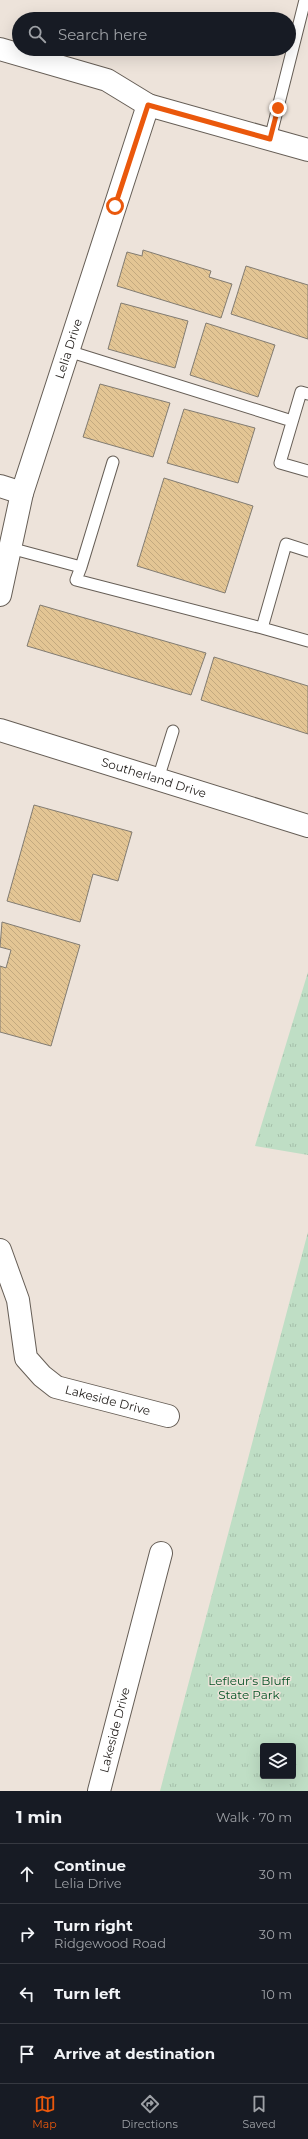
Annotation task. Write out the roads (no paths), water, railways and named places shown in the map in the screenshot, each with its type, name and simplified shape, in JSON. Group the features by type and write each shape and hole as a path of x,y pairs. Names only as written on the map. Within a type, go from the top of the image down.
{"street":[{"path":"0,48 12,52"},
{"path":"27,56 107,80 148,105 308,150"},
{"name":"Lelia Drive","path":"0,595 22,493 148,105"},
{"path":"0,486 22,493"},
{"name":"Southerland Drive","path":"0,730 308,826"},
{"name":"Lakeside Drive","path":"0,1250 18,1300 26,1358 42,1376 56,1387 168,1416"},
{"name":"Lakeside Drive","path":"99,1791 161,1552"}],"lane":[{"path":"296,36 305,0"},
{"path":"270,139 291,56"},
{"path":"68,351 292,421"},
{"path":"308,394 301,392 280,463 308,472"},
{"path":"113,462 82,567 76,580 308,641"},
{"path":"262,628 286,544 308,551"},
{"path":"10,548 82,567"},
{"path":"158,779 173,732"}],"park label":[{"name":"Lefleur's Bluff State Park","path":"249,1688"}]}
